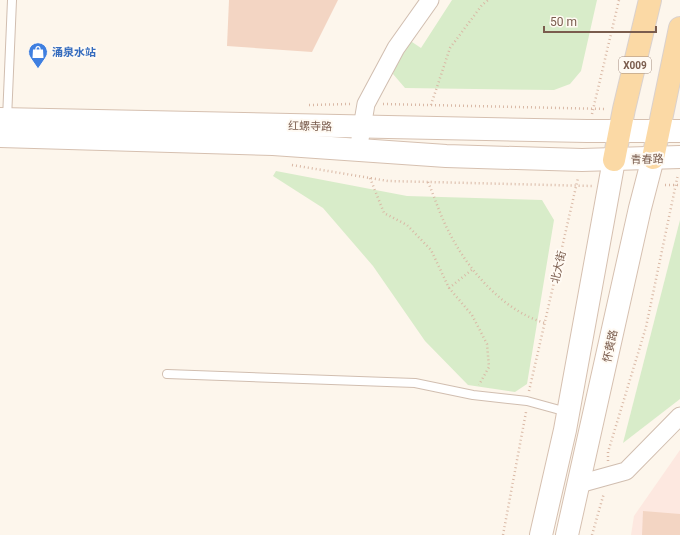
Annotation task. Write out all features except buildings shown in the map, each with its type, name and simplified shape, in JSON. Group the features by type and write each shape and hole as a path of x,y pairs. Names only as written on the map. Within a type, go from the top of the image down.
{"main road":[{"name":"X009","path":"541,535 568,412 608,186 650,0"},
{"path":"653,158 669,131 680,28"},
{"name":"红螺寺路","path":"3,127 363,126 620,131"},
{"name":"红螺寺路","path":"3,127 446,156 614,160"},
{"path":"620,131 669,131"},
{"name":"青春路","path":"614,160 653,158 679,164"},
{"name":"怀黄路","path":"567,535 640,208 653,158"}],"street":[{"path":"358,151 366,104 396,48 430,0"},
{"path":"579,484 626,471 680,416"}],"lane":[{"path":"3,127 12,0"},
{"path":"167,374 415,383 473,396 527,401 568,412"}],"path":[{"path":"431,105 450,48 482,5 488,0"},
{"path":"587,131 619,0"},
{"name":"北大街","path":"503,535 526,416 527,401 582,160"},
{"path":"288,164 388,181 608,186"},
{"path":"592,535 608,476 608,452 646,326 679,164"},
{"path":"370,178 384,213 407,225 431,250 450,288 472,315 487,344 488,367 473,396"},
{"path":"428,182 448,231 473,269 499,298 530,319 545,323"},
{"path":"450,288 473,269"}],"shaded area":[{"path":"680,450 680,535 631,535 634,516"}],"green space":[{"path":"452,0 597,0 581,71 570,84 554,90 405,88 393,74 397,59 409,40 421,48"},
{"path":"276,171 407,196 542,200 554,220 527,384 515,392 468,385 425,341 373,266 323,208 273,176"},
{"path":"680,220 680,399 623,443"}],"place":[{"name":"涌泉水站","path":"38,69"}]}
